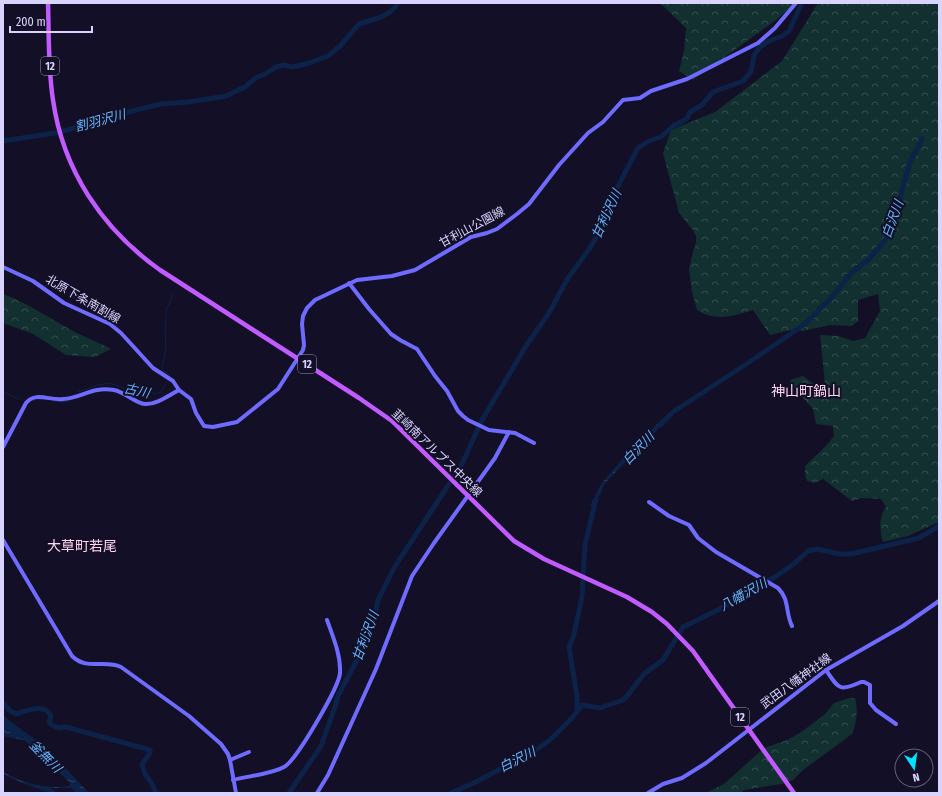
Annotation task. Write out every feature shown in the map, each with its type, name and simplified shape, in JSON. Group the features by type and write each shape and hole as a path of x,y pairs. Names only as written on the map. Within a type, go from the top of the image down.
{"main road":[{"name":"韮崎南アルプス中央線","path":"48,3 51,86 60,131 68,158 83,189 99,212 126,243 140,256 160,270 392,421 514,541 544,559 587,578 639,604 667,624 696,655 794,793"},
{"name":"甘利山公園線","path":"179,390 191,399 196,413 204,426 213,428 237,422 278,389 304,347 302,324 303,316 307,308 314,300 357,280 392,276 415,270 471,237 496,229 529,204 559,165 588,133 603,122 623,100 640,98 651,91 687,79 758,43 775,28 796,3"},
{"name":"北原下条南割線","path":"3,267 33,281 64,303 110,324 121,333 153,368 173,381 179,390"},
{"path":"349,283 391,334 417,349 447,391 458,411 468,420 489,430 509,432 522,436 534,443"},
{"path":"3,447 26,403 35,397 65,400 96,389 107,389 122,392 140,403 145,404 155,402 179,390"},
{"path":"317,793 326,780 376,669 412,576 498,453 509,432"},
{"path":"649,502 669,516 689,525 698,538 716,552 778,588 784,595 788,605 789,618 792,626"},
{"path":"3,540 72,656 77,661 90,664 116,664 129,671 194,720 221,744 228,754 236,793"},
{"name":"武田八幡神社線","path":"648,793 663,784 682,778 706,763 826,670 903,626 939,601"},
{"path":"234,780 278,770 289,764 322,714 338,681 340,673 338,653 327,620"},
{"path":"826,670 841,688 846,688 861,682 870,685 870,703 876,710 896,724"},
{"path":"230,760 250,752"}],"green space":[{"path":"660,3 796,3 776,20 693,80 679,71 684,51 686,28"},
{"path":"818,3 939,3 939,522 908,536 883,542 881,520 883,511 886,507 881,499 862,498 852,501 823,479 815,483 807,481 805,466 834,436 833,426 816,424 813,409 792,386 790,380 803,376 814,384 825,384 820,335 838,336 854,341 865,338 880,311 878,294 858,300 858,321 852,326 831,325 802,331 791,330 770,335 753,310 732,316 718,317 704,314 697,310 692,292 689,269 696,243 696,236 679,213 663,153 671,130 715,112 782,61"},
{"path":"3,294 22,302 77,333 111,349 95,357 66,355 33,334 3,323"},
{"path":"849,698 855,698 856,707 856,721 852,734 803,770 793,780 787,783 744,790 741,793 705,793 724,784 764,748 787,740 800,733 825,714 834,703"}],"water":[{"path":"662,419 665,422 605,483 595,505 590,506 601,484 626,455"},
{"name":"釜無川","path":"3,716 44,746 89,793 76,793 71,788 51,788 57,793 45,791 3,774 3,772 36,785 66,787 70,785 70,783 47,760 24,740 3,736"}],"waterway":[{"name":"割羽沢川","path":"3,141 55,133 94,123 116,115 161,104 189,102 226,96 245,87 257,77 276,67 283,65 293,67 328,56 340,46 359,24 381,17 390,12 397,3"},
{"name":"甘利沢川","path":"455,476 482,420 526,346 549,313 568,278 590,248 599,232 608,205 638,148 649,141 661,137 673,126 683,121 687,118 690,112 702,105 713,92 743,81 750,73 754,55 760,47 789,31 802,3"},
{"name":"白沢川","path":"660,425 673,412 805,324 832,297 852,272 868,260 889,235 910,162 922,139"},
{"name":"古川","path":"169,377 169,374 162,370 166,347 166,309 173,293"},
{"name":"古川","path":"78,392 109,383 133,391 141,389 155,394 161,392 168,380"},
{"name":"古川","path":"3,392 19,399"},
{"name":"古川","path":"31,401 38,399 47,400"},
{"name":"古川","path":"53,401 64,402 71,400"},
{"name":"甘利沢川","path":"289,793 321,746 338,696 358,658 363,641 375,614 378,600 394,568 449,484"},
{"name":"白沢川","path":"577,711 577,696 569,647 573,638 582,597 585,545 596,499"},
{"name":"八幡沢川","path":"451,793 476,782 539,748 551,739 572,718 582,705 600,708 623,700 644,674 663,660 683,627 716,611 778,575 795,563 808,551 817,549 840,554 851,554 919,538 939,526"},
{"name":"甘利沢川","path":"3,703 10,711 16,714 40,708 44,709 51,716 49,722 59,728 66,727 150,750 150,753 142,764 145,774 156,793"}],"district":[{"name":"神山町鍋山","path":"806,391"},
{"name":"大草町若尾","path":"82,546"}]}
